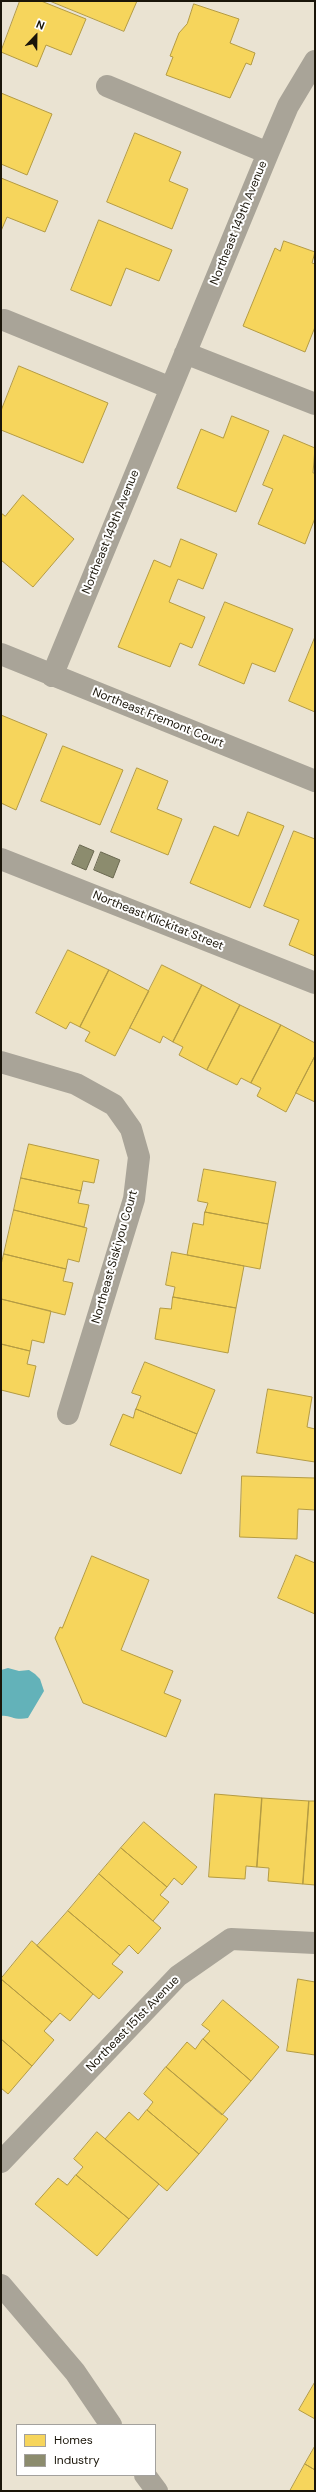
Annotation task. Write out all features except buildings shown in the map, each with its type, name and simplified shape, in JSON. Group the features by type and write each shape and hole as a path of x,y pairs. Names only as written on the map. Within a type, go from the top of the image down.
{"street":[{"name":"Northeast 149th Avenue","path":"52,676 288,106 315,61"},
{"path":"107,86 268,153"},
{"path":"4,320 171,388"},
{"path":"185,353 315,404"},
{"name":"Northeast Fremont Court","path":"1,654 52,676 315,781"},
{"name":"Northeast Klickitat Street","path":"1,859 315,983"},
{"name":"Northeast Siskiyou Court","path":"1,1062 76,1084 114,1105 131,1129 139,1157 134,1199 68,1414"},
{"name":"Northeast 151st Avenue","path":"1,2162 178,1976 231,1939 315,1943"},
{"path":"1,2285 75,2372 110,2424"},
{"path":"146,2476 157,2491"}],"water":[{"path":"8,1668 19,1671 29,1670 40,1679 44,1691 28,1718 19,1719 1,1716 1,1670"}]}
